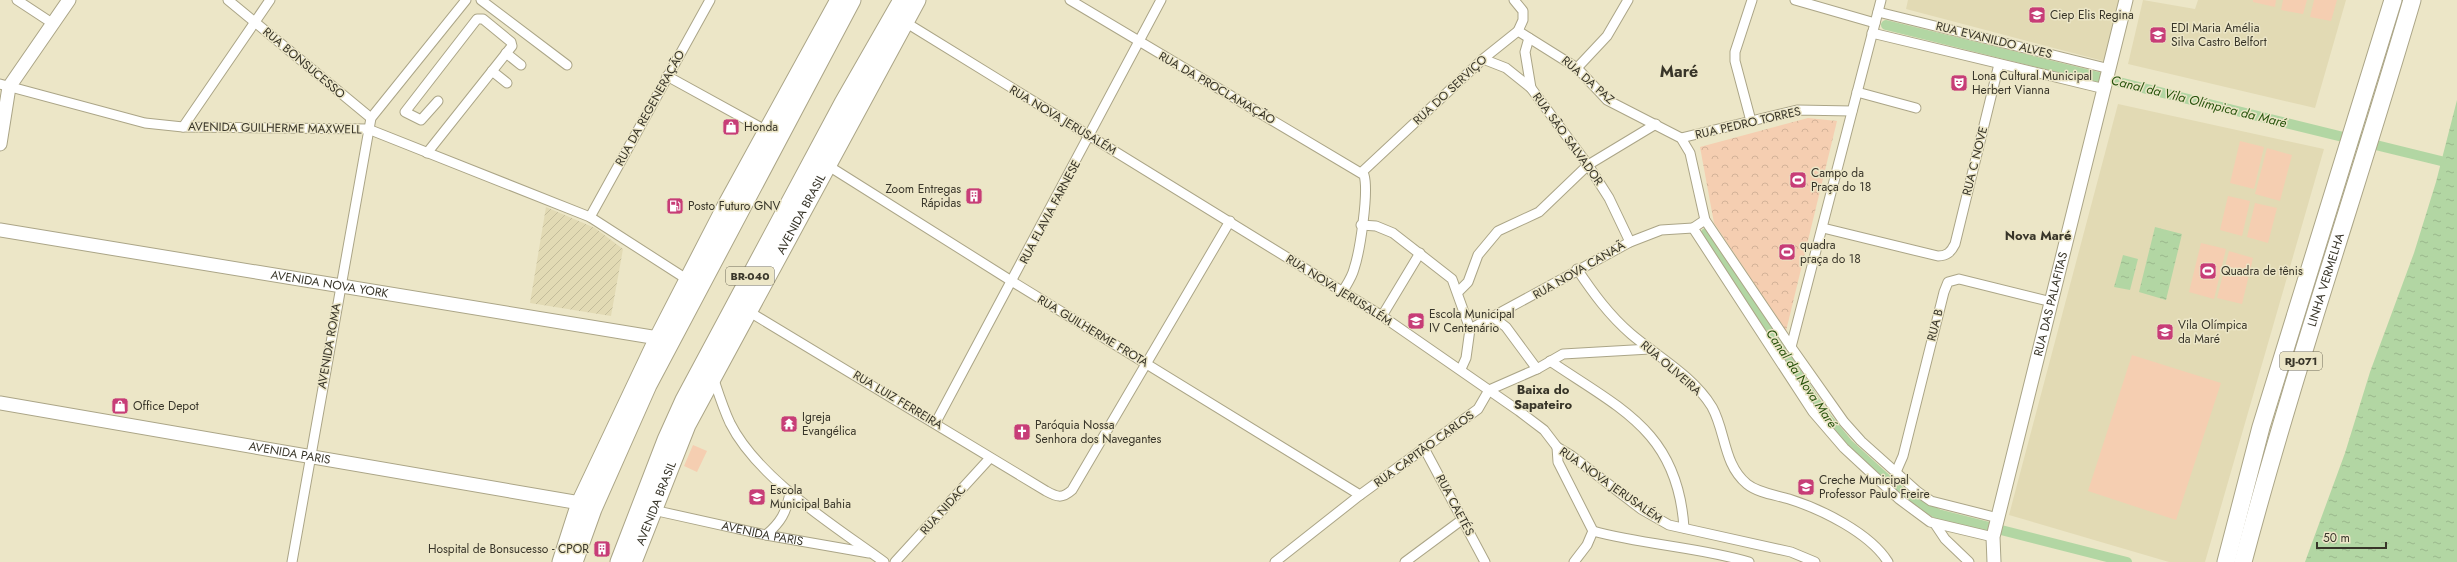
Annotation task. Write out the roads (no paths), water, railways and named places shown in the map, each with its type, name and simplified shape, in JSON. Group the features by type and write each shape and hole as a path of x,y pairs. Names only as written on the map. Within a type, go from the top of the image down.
{"highway":[{"path":"561,562 580,503 658,338 767,131 839,0"},
{"name":"BR-040","path":"574,562 593,509 648,385 852,0"},
{"name":"AVENIDA BRASIL","path":"618,562 666,440 684,400 765,247 902,0"},
{"name":"AVENIDA BRASIL","path":"633,562 687,425 712,376 917,0"},
{"name":"LINHA VERMELHA","path":"2226,562 2261,427 2346,158 2393,0"},
{"name":"LINHA VERMELHA","path":"2243,562 2277,438 2364,161 2412,0"},
{"path":"688,280 705,261 744,191 762,168"},
{"path":"712,376 765,247"},
{"path":"2215,562 2229,510 2261,427"}],"main road":[{"path":"0,144 4,86 69,0"},
{"name":"RUA DAS PALAFITAS","path":"1994,562 1995,527 2126,0"},
{"name":"AVENIDA NOVA YORK","path":"0,230 658,338"},
{"name":"AVENIDA PARIS","path":"0,403 580,503"}],"street":[{"path":"17,0 52,23"},
{"name":"RUA BONSUCESSO","path":"228,0 371,118"},
{"path":"183,127 270,0"},
{"path":"368,130 371,118 466,0"},
{"path":"481,0 567,66"},
{"name":"RUA DA REGENERAÇÃO","path":"590,217 710,0"},
{"name":"RUA DA PROCLAMAÇÃO","path":"1070,0 1363,173"},
{"name":"RUA FLAVIA FARNESE","path":"936,422 1140,42 1161,0"},
{"path":"1577,68 1607,36 1628,0"},
{"path":"1751,121 1735,60 1735,52 1752,0"},
{"path":"1795,0 1875,23"},
{"path":"1791,347 1881,0"},
{"path":"1516,2 1523,11 1523,20 1518,31"},
{"name":"RUA EVANILDO ALVES","path":"1878,12 2107,78"},
{"path":"427,153 506,54 512,46 511,42 483,20 477,19 406,112 421,120 438,101"},
{"name":"RUA NOVA JERUSALÉM","path":"905,22 1382,316 1461,370 1544,430 1557,448 1572,456 1658,520 1684,528 1791,552 1815,562"},
{"name":"RUA DA PAZ","path":"1518,31 1577,68 1607,100 1681,138"},
{"name":"RUA DO SERVIÇO","path":"1363,173 1483,59 1518,31"},
{"name":"RUA EVANILDO ALVES","path":"1872,33 1999,64 2107,78"},
{"path":"1529,38 1525,52 1531,88"},
{"path":"506,54 521,65"},
{"name":"RUA SÃO SALVADOR","path":"1483,59 1506,68 1531,88 1588,165 1609,198 1630,242"},
{"name":"RUA C NOVE","path":"1823,228 1938,256 1951,252 1955,244 1999,64"},
{"path":"492,71 507,83"},
{"path":"667,76 767,131"},
{"name":"AVENIDA GUILHERME MAXWELL","path":"4,86 144,123 183,127 368,130 590,217 688,280"},
{"path":"1857,92 1916,108"},
{"name":"RUA PEDRO TORRES","path":"1705,220 1690,153 1681,138 1801,110 1852,111"},
{"path":"1458,292 1468,282 1478,255 1498,231 1539,212 1588,165 1656,124"},
{"name":"AVENIDA ROMA","path":"292,562 309,457 368,130"},
{"name":"RUA GUILHERME FROTA","path":"827,165 1012,282 1360,495"},
{"path":"1343,291 1354,271 1366,191 1363,173"},
{"path":"1970,562 1945,539 1935,524 1899,500 1844,448 1813,412 1693,228 1705,220 1844,422 1896,472 1931,501 1995,527"},
{"path":"1148,364 1230,221"},
{"path":"1361,225 1376,226 1393,233 1452,279 1458,292 1470,329 1466,358 1461,370"},
{"name":"RUA NOVA CANAÃ","path":"1470,329 1526,300 1577,269 1630,242 1661,230 1693,228"},
{"path":"1382,316 1420,253"},
{"name":"RUA OLIVEIRA","path":"1577,269 1595,296 1615,319 1687,379 1711,407 1729,460 1748,484 1830,515 1853,529 1879,551 1888,562"},
{"name":"RUA B","path":"1896,472 1903,456 1944,292 1948,282 1959,280 2052,302"},
{"name":"RUA LUIZ FERREIRA","path":"748,310 936,422 990,458 1060,498 1065,497 1072,490 1148,364"},
{"path":"1493,317 1506,327 1537,369"},
{"path":"1489,390 1537,369 1567,353 1650,349"},
{"path":"1550,361 1618,405 1645,428 1671,468 1678,493 1684,528"},
{"path":"712,376 730,423 740,438 790,493 884,562"},
{"name":"RUA CAPITÃO CARLOS","path":"1275,562 1360,495 1478,410 1489,390"},
{"name":"RUA CAETÉS","path":"1424,448 1485,562"},
{"path":"1557,448 1558,462 1593,531 1616,537 1689,548 1749,562"},
{"name":"RUA NIDAC","path":"895,562 990,458"},
{"path":"766,534 782,519 790,493"},
{"name":"AVENIDA PARIS","path":"653,510 766,534 872,553"},
{"path":"1405,562 1463,519"},
{"path":"1935,524 1995,527"},
{"path":"1574,562 1587,545 1593,531"}],"water":[{"path":"2457,100 2457,562 2305,562 2345,453 2370,372 2414,253 2436,182"},
{"path":"2155,227 2182,234 2166,300 2139,292"},
{"path":"2123,255 2138,259 2130,290 2114,287"}],"waterway":[{"name":"Canal da Vila Olímpica da Maré","path":"1886,25 2441,161"},
{"name":"Canal da Nova Maré","path":"1706,233 1822,412 1848,444 1905,496 1938,514 2127,562"}],"place":[{"name":"Ciep Elis Regina","path":"2037,15"},
{"name":"EDI Maria Amélia Silva Castro Belfort","path":"2158,35"},
{"name":"Lona Cultural Municipal Herbert Vianna","path":"1959,83"},
{"name":"Honda","path":"731,127"},
{"name":"Campo da Praça do 18","path":"1798,180"},
{"name":"Zoom Entregas Rápidas","path":"974,196"},
{"name":"Posto Futuro GNV","path":"675,206"},
{"name":"quadra praça do 18","path":"1787,252"},
{"name":"Quadra de tênis","path":"2208,271"},
{"name":"Escola Municipal IV Centenário","path":"1416,321"},
{"name":"Vila Olímpica da Maré","path":"2165,332"},
{"name":"Office Depot","path":"120,406"},
{"name":"Igreja Evangélica","path":"789,424"},
{"name":"Paróquia Nossa Senhora dos Navegantes","path":"1022,432"},
{"name":"Creche Municipal Professor Paulo Freire","path":"1806,487"},
{"name":"Escola Municipal Bahia","path":"757,497"},
{"name":"Hospital de Bonsucesso - CPOR","path":"602,549"}],"district":[{"name":"Maré","path":"1679,71"},
{"name":"Nova Maré","path":"2038,235"},
{"name":"Baixa do Sapateiro","path":"1543,396"}]}
